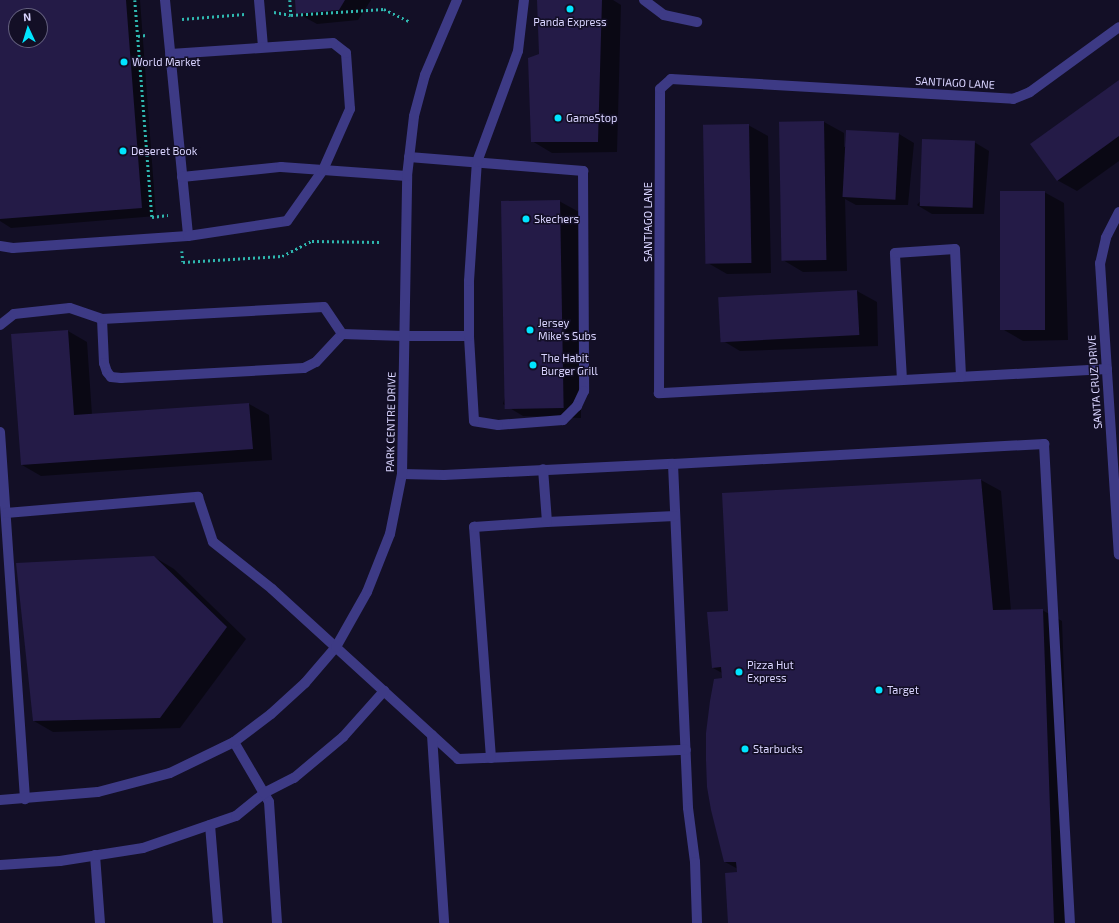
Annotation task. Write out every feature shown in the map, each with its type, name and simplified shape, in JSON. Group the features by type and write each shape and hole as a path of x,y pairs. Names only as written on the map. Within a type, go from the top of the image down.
{"street":[{"path":"165,0 188,236"},
{"path":"259,0 263,47"},
{"name":"PARK CENTRE DRIVE","path":"0,800 98,792 170,773 234,742 271,714 299,688 336,647 367,592 390,534 402,474 407,176 409,157 414,116 425,75 457,0"},
{"path":"409,157 477,162 583,172 584,391 577,406 563,420 498,426 474,422 469,336 469,281 477,162 518,51 524,0"},
{"path":"644,0 664,15 697,22"},
{"name":"SANTIAGO LANE","path":"1106,369 659,393 660,89 671,79 1012,99 1030,92 1119,27"},
{"path":"0,246 12,248 188,236 287,221 323,170 350,109 346,53 333,42 170,54"},
{"path":"182,177 281,167 407,176"},
{"name":"SANTA CRUZ DRIVE","path":"1119,212 1106,238 1100,263 1119,554"},
{"path":"902,380 895,253 954,249 961,377"},
{"path":"0,325 14,314 70,308 102,319 324,307 342,334"},
{"path":"102,319 104,363 107,372 111,377 121,378 304,368 316,362 342,334 469,336"},
{"path":"0,432 26,799"},
{"path":"402,474 444,475 1044,444 1070,923"},
{"path":"673,464 688,808 695,862 697,923"},
{"path":"543,470 547,522"},
{"path":"6,513 198,496 213,542 272,589 458,759 686,750"},
{"path":"491,758 474,527 675,516"},
{"path":"0,865 60,861 143,848 236,816 264,793 294,778 343,737 384,691"},
{"path":"432,735 444,923"},
{"path":"234,742 269,802 277,923"},
{"path":"210,825 218,923"},
{"path":"95,855 100,923"}],"path":[{"path":"135,0 152,217 168,215"},
{"path":"290,0 291,15"},
{"path":"274,12 291,15 384,9 409,21"},
{"path":"182,19 248,13"},
{"path":"138,36 146,35"},
{"path":"182,246 183,262 282,256 312,241 380,242"}],"building":[{"path":"0,0 126,0 142,208 0,219"},
{"path":"295,0 345,0 339,10 296,14"},
{"path":"537,0 602,0 598,142 531,142 528,58 539,54"},
{"path":"1119,80 1119,136 1057,181 1030,144"},
{"path":"824,121 826,260 781,261 779,122"},
{"path":"749,124 751,263 705,264 703,125"},
{"path":"846,130 899,133 895,200 842,197"},
{"path":"922,139 975,141 973,208 920,206"},
{"path":"1000,191 1045,191 1045,330 1000,330"},
{"path":"560,200 564,408 505,409 501,201"},
{"path":"857,290 859,335 721,342 718,297"},
{"path":"68,330 74,415 249,403 253,449 21,465 11,334"},
{"name":"Target","path":"981,479 993,610 1043,609 1054,923 728,923 725,873 737,872 736,862 724,862 711,810 707,787 706,760 706,733 714,679 722,678 721,667 712,668 707,612 728,611 722,493"},
{"path":"154,556 227,627 160,718 33,721 16,563"}],"place":[{"name":"Panda Express","path":"570,9"},
{"name":"World Market","path":"124,62"},
{"name":"GameStop","path":"558,118"},
{"name":"Deseret Book","path":"123,151"},
{"name":"Skechers","path":"526,219"},
{"name":"Jersey Mike's Subs","path":"530,330"},
{"name":"The Habit Burger Grill","path":"533,365"},
{"name":"Pizza Hut Express","path":"739,672"},
{"name":"Target","path":"879,690"},
{"name":"Starbucks","path":"745,749"}]}
